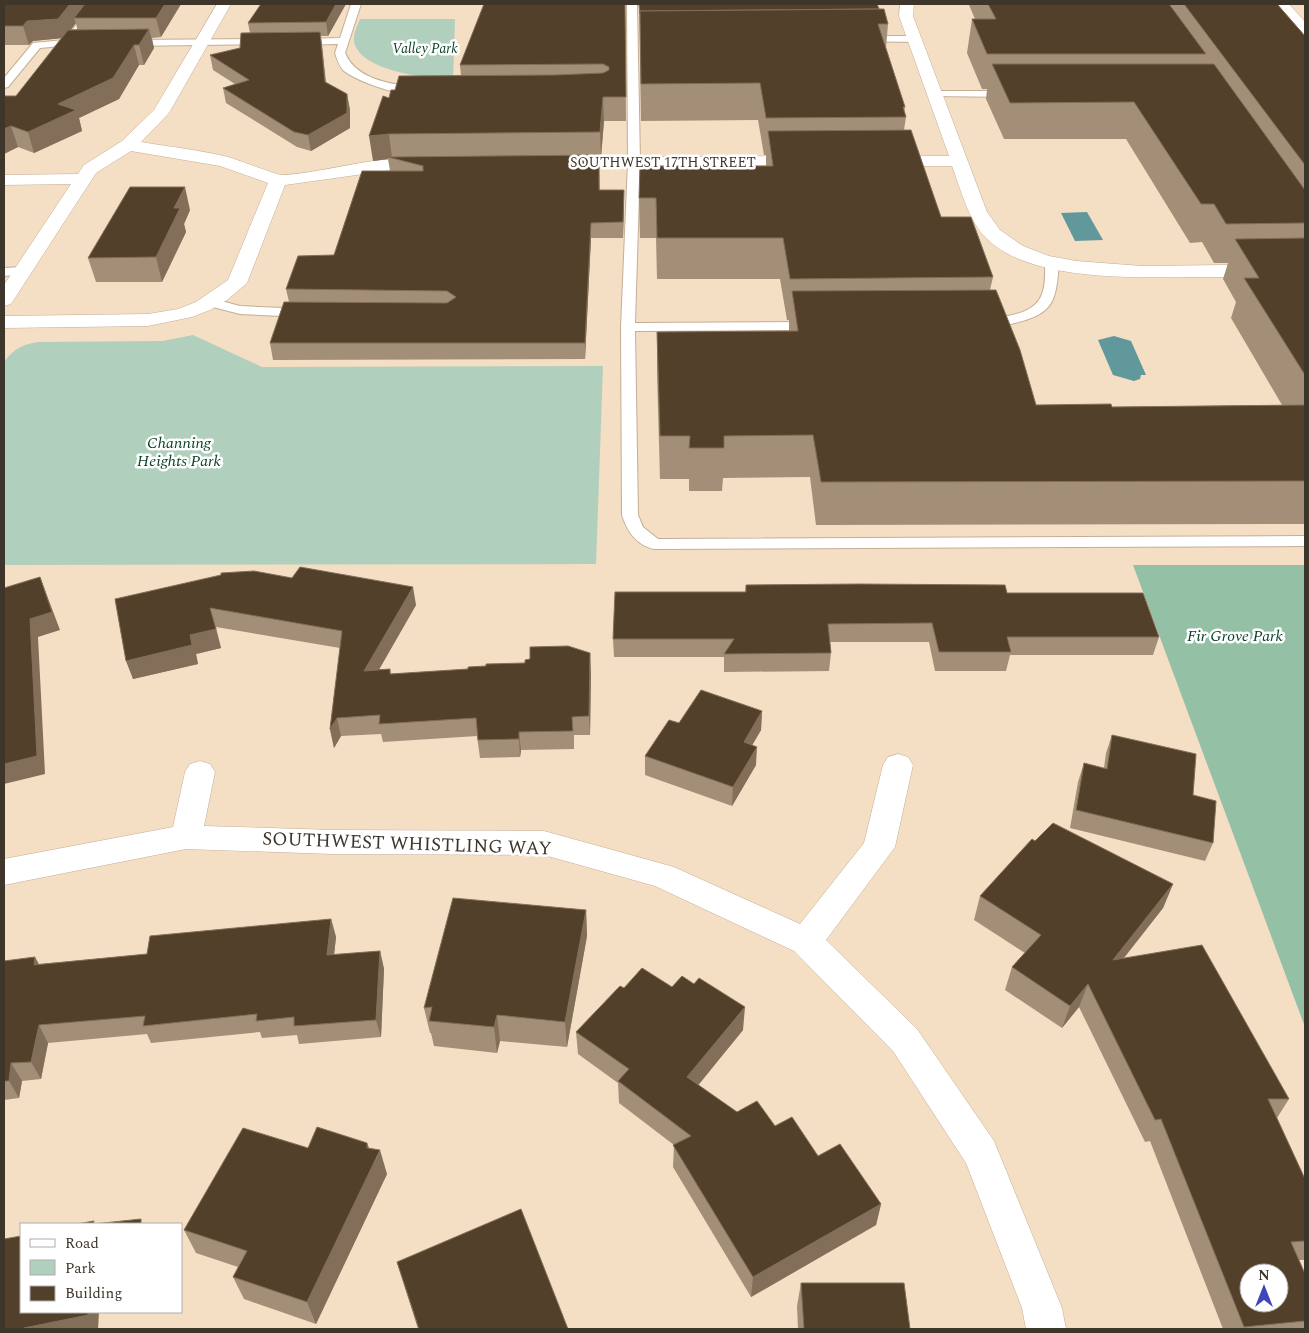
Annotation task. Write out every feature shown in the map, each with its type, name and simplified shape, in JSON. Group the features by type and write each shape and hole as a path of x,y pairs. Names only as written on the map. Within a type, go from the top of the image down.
{"street":[{"path":"4,300 90,169 128,145 161,113 224,4"},
{"path":"907,4 906,16 983,223 1004,243 1029,255 1052,262 1101,270 1305,270"},
{"path":"1281,4 1305,31"},
{"path":"128,145 222,161 247,168 278,181 392,165 440,165"},
{"name":"SOUTHWEST 17TH STREET","path":"547,163 822,161"},
{"path":"861,161 960,161"},
{"path":"4,180 83,179"},
{"path":"4,322 146,322 178,316 224,295 237,283 278,181"},
{"path":"806,940 879,847 898,765"},
{"path":"186,837 200,772"},
{"name":"SOUTHWEST WHISTLING WAY","path":"4,872 186,837 333,842 544,844 663,876 806,940 905,1040 981,1153 1042,1308 1046,1329"}],"lane":[{"path":"68,43 97,4"},
{"path":"356,4 340,53 346,67 356,75 387,86 432,92"},
{"path":"632,4 636,41 628,327 630,515 635,530 654,544 1305,541"},
{"path":"852,40 915,39"},
{"path":"115,43 343,42"},
{"path":"4,85 37,45 86,43"},
{"path":"935,94 1023,94"},
{"path":"973,325 1019,318 1040,308 1049,295 1052,262"},
{"path":"4,272 22,271"},
{"path":"210,302 240,310 321,313"},
{"path":"628,327 825,326"}],"green space":[{"name":"Valley Park","path":"360,19 455,19 453,80 397,72 369,60 359,52 354,42"},
{"name":"Channing Heights Park","path":"193,335 262,367 603,366 596,564 4,565 4,362 18,348 38,342 163,341"},
{"name":"Fir Grove Park","path":"1133,565 1305,565 1305,1027"}],"water":[{"path":"1087,212 1103,240 1075,241 1061,213"},
{"path":"1114,336 1131,341 1146,375 1141,375 1140,379 1134,381 1113,375 1098,340"}],"building":[{"path":"4,4 70,4 58,19 27,21 23,26 4,26"},
{"path":"85,4 165,4 156,18 74,18"},
{"path":"261,4 336,4 326,22 248,23"},
{"path":"484,4 625,4 626,97 603,97 600,132 389,134 369,136 383,96 389,98 391,90 395,90 399,76 555,75 603,73 609,70 609,67 603,64 460,65"},
{"path":"639,4 877,4 879,9 640,11 640,14"},
{"path":"988,4 1169,4 1206,54 987,54 972,19 996,19"},
{"path":"1184,4 1277,4 1305,36 1305,165"},
{"path":"884,9 888,24 878,24 905,107 903,107 906,117 766,118 760,83 641,84 640,11"},
{"path":"149,29 139,45 134,45 113,78 58,104 76,110 28,132 11,126 4,129 4,96 16,96 68,30"},
{"path":"320,32 325,82 347,94 347,113 308,135 294,132 223,88 249,80 210,55 240,48 241,33"},
{"path":"992,64 1214,64 1305,190 1305,223 1226,224 1214,204 1201,204 1134,102 1010,103"},
{"path":"911,130 941,217 971,217 993,277 790,279 783,238 657,238 656,198 639,198 640,166 773,166 768,131"},
{"path":"599,155 599,190 624,190 623,222 591,223 585,343 270,343 284,302 447,303 456,297 447,291 286,289 298,256 334,255 362,171 423,171 423,166 388,157"},
{"path":"130,187 185,187 174,208 180,208 156,257 88,258"},
{"path":"1305,238 1305,375 1244,278 1259,278 1235,239"},
{"path":"996,290 1020,350 1036,405 1111,404 1112,407 1305,405 1305,481 821,482 813,435 724,436 724,448 689,448 690,436 660,436 657,332 798,331 792,291"},
{"path":"300,567 413,587 364,671 390,669 390,674 468,669 468,667 486,666 486,664 525,663 525,660 530,659 530,647 568,646 590,653 589,716 572,717 573,731 519,732 519,739 478,740 476,718 379,724 380,715 337,718 330,729 342,631 210,608 216,629 190,635 192,645 126,661 115,599 221,575 221,573 254,571 292,578"},
{"path":"40,577 52,612 30,619 37,756 4,764 4,588"},
{"path":"746,585 1005,585 1007,593 1143,593 1159,637 1007,637 1011,652 939,652 932,623 828,624 831,653 724,654 734,639 613,639 615,592 746,592"},
{"path":"701,690 762,711 744,742 757,747 733,787 645,756 669,720 679,723"},
{"path":"1112,735 1196,754 1193,795 1216,801 1213,843 1076,810 1084,763 1107,769"},
{"path":"1053,823 1173,884 1113,960 1202,945 1289,1099 1268,1099 1305,1179 1305,1241 1291,1242 1305,1274 1305,1321 1244,1327 1161,1119 1155,1120 1088,984 1070,1006 1012,967 1041,935 980,896 1032,839 1035,841"},
{"path":"453,898 586,910 565,1022 497,1015 494,1027 429,1021 432,1007 424,1008"},
{"path":"331,919 327,955 380,951 376,1020 294,1026 294,1017 256,1021 257,1014 143,1026 145,1016 39,1025 31,1062 11,1063 9,1081 4,1081 4,961 35,957 34,965 147,954 150,936"},
{"path":"642,968 672,987 682,976 694,984 699,978 745,1007 687,1077 737,1112 757,1101 775,1126 792,1117 818,1156 840,1144 881,1204 753,1277 673,1145 691,1136 618,1081 629,1069 576,1032 620,986 624,988"},
{"path":"317,1127 367,1143 367,1148 380,1150 307,1302 233,1277 247,1251 184,1230 243,1128 308,1148"},
{"path":"521,1209 568,1329 419,1329 397,1262"},
{"path":"141,1219 141,1223 103,1223"},
{"path":"20,1236 20,1313 88,1313 88,1315 24,1329 4,1329 4,1239"},
{"path":"801,1283 904,1283 910,1329 804,1329"}]}
